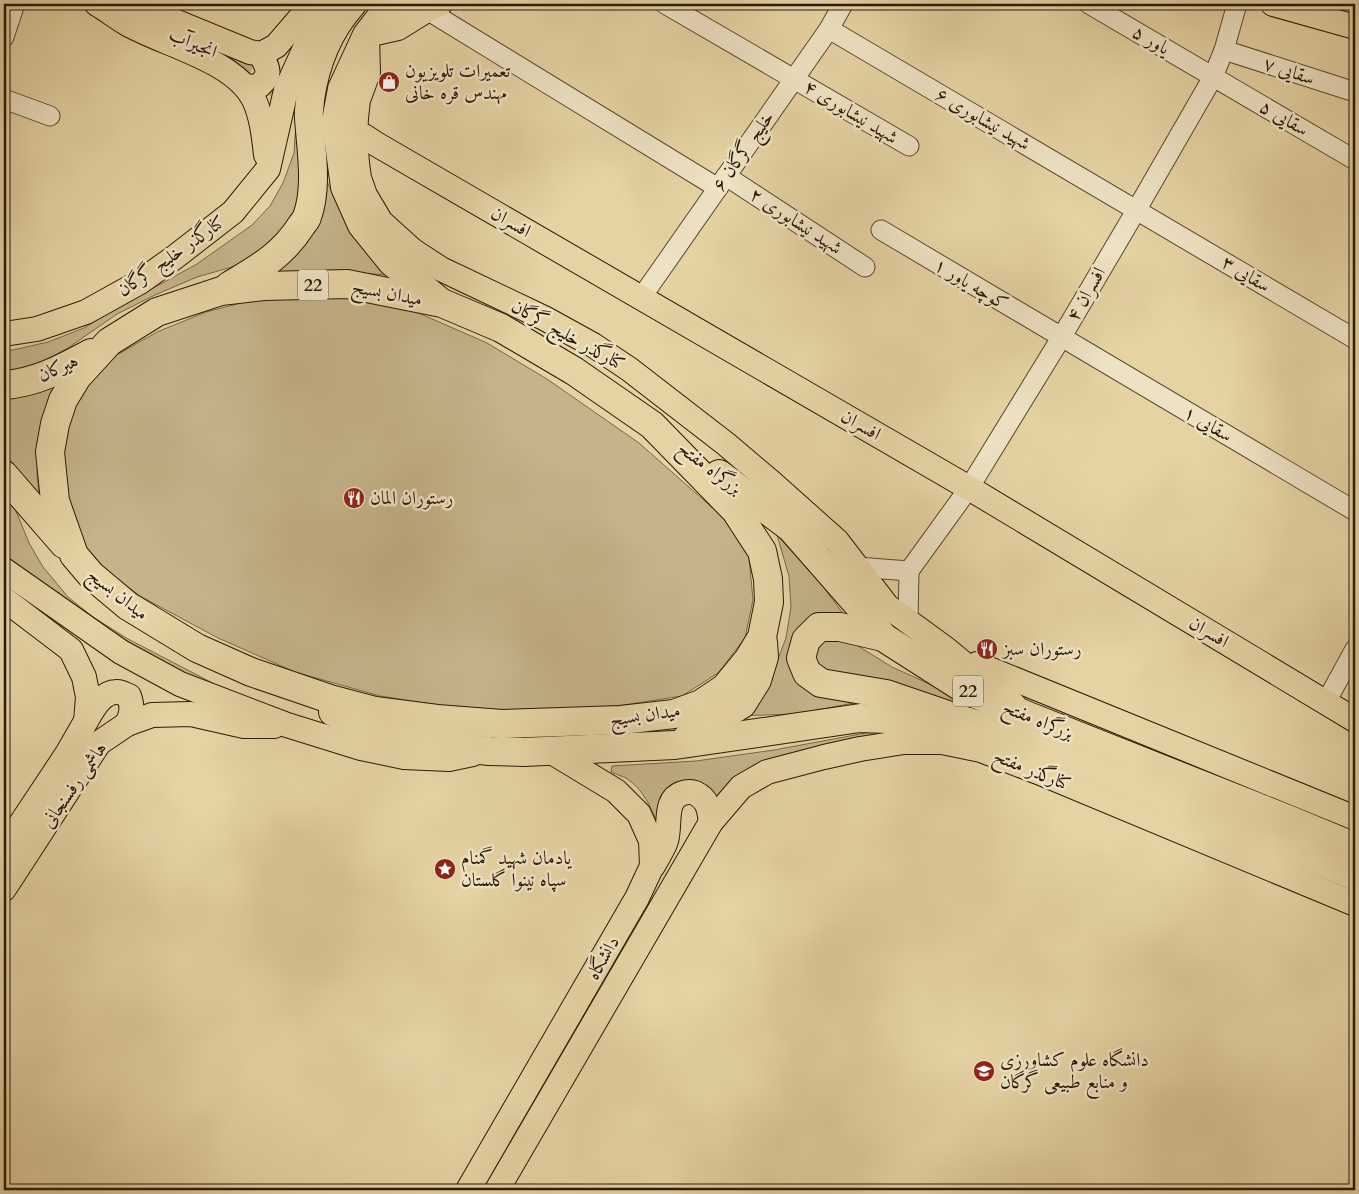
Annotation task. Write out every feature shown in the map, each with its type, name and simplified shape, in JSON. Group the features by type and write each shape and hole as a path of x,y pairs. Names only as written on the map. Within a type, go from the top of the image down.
{"highway":[{"path":"221,291 269,261 293,239 307,217 312,189 312,158 308,116 312,82 322,49 342,15 352,4"},
{"path":"391,4 367,35 342,90 336,120 344,187 362,225 392,262 442,303"},
{"name":"میدان بسیج","path":"347,284 442,303 502,328 574,371 652,425 736,511 762,551 768,578 768,602 762,637 748,660 725,688 701,704 674,714 621,720 502,724 437,719 375,711 330,699 251,672 198,648 128,606 91,575 74,555 54,501 50,452 55,424 63,400 77,378 109,342 157,312 221,291 264,286 347,284"},
{"name":"هیرکان","path":"4,385 19,384 56,372 109,342"},
{"name":"بزرگراه مفتح","path":"652,425 791,528 861,608 883,637 966,690 1355,847"},
{"name":"22","path":"4,475 74,555"},
{"path":"883,637 840,627 819,627 806,640 801,658 807,673 821,683 886,694 968,722"},
{"path":"675,745 742,704 757,680 764,657 762,637"},
{"name":"22","path":"251,672 378,734 423,743 490,751 524,752 675,745 860,718 968,722"},
{"name":"بزرگراه مفتح","path":"968,722 1008,734 1317,862 1351,893"}],"main road":[{"path":"97,4 127,24 219,64 246,87 255,102 262,123 268,169"},
{"name":"انجیرآب","path":"101,4 230,59"},
{"path":"133,4 158,9 250,52 261,54 276,46 300,17 320,4"},
{"name":"کنارگذر خلیج گرگان","path":"4,334 37,328 86,312 140,282 232,212 268,169 286,90 325,4"},
{"path":"1273,4 1355,27"},
{"path":"367,35 398,28 433,7"},
{"name":"کنارگذر خلیج گرگان","path":"367,35 368,73 358,100 370,134 355,137 359,178 365,195 381,222 412,250 441,269 544,318 593,345 629,369 726,444 772,483 837,541 887,606 946,649"},
{"path":"246,87 259,86 266,79 268,68 261,54"},
{"name":"افسران","path":"370,134 568,255 969,488 1355,720"},
{"path":"4,570 121,652 180,684 287,725 360,748 404,757 449,760 490,751"},
{"name":"هاشمی رفسنجانی","path":"4,599 71,650 84,677 88,697 86,721 67,754 4,849"},
{"path":"946,649 1028,716"},
{"path":"946,649 990,670 1150,733 1355,818"},
{"path":"86,721 96,705 108,693 119,692 129,696 133,706 131,717 127,724"},
{"name":"هاشمی رفسنجانی","path":"4,889 99,743 127,724 152,715 190,714 244,726 287,725"},
{"name":"کنارگذر مفتح","path":"711,822 741,787 768,772 860,749 904,742 942,742 981,750 1351,893"},
{"name":"دانشگاه","path":"468,1190 637,898 652,866 651,841 639,814 616,791 550,751"},
{"path":"652,866 666,842 670,804 677,795 691,792 702,797 709,809 711,822"},
{"name":"دانشگاه","path":"497,1190 711,822"},
{"path":"622,924 644,937"}],"street":[{"path":"4,37 15,4"},
{"name":"شهید نیشابوری ۴","path":"665,4 909,146"},
{"name":"خلیج گرگان ۶","path":"641,298 829,29 843,4"},
{"name":"یاور ۵","path":"1089,4 1213,76"},
{"name":"افسران ۴","path":"909,571 969,488 1137,209 1213,76 1224,50 1237,4"},
{"name":"شهید نیشابوری ۲","path":"433,7 865,267"},
{"name":"شهید نیشابوری ۶","path":"829,29 1137,209"},
{"name":"سقایی ۷","path":"1224,50 1355,92"},
{"name":"سقایی ۵","path":"1213,76 1355,160"},
{"path":"4,99 50,116"},
{"name":"سقایی ۳","path":"1137,209 1355,339"},
{"name":"کوچه یاور ۱","path":"880,230 1061,338"},
{"name":"سقایی ۱","path":"1061,338 1355,511"},
{"path":"857,567 909,571 908,621"},
{"path":"1326,702 1355,649"}],"shaded area":[{"path":"297,107 304,195 280,241 239,265 197,277 117,314 68,348 39,364 4,372 4,350 13,350 48,342 84,328 197,264 252,225 270,206 283,183 294,153"},
{"path":"324,166 328,184 353,230 370,257 389,275 331,271 272,273"},
{"path":"357,296 414,311 487,343 547,379 639,443 724,518 749,558 753,600 745,638 718,673 682,696 617,706 507,711 456,708 380,696 295,672 218,638 140,596 98,565 76,537 58,456 65,416 84,384 115,356 157,332 206,312 260,298"},
{"path":"59,383 38,447 37,475 40,499 4,451 4,395"},
{"path":"4,495 16,511 29,543 43,567 68,597 93,617 128,639 226,690 225,693 127,645 4,562"},
{"path":"777,535 821,584 845,616 792,661 874,699 797,714 736,716 775,667 786,638 791,607 789,576"},
{"path":"845,638 892,667 1055,741 963,705 877,681 815,669 812,649 819,640"},
{"path":"916,728 885,734 714,803 701,787 660,831 643,795 633,783 611,772 612,766 696,761 774,750 882,730"}],"tunnel":[{"path":"230,59 352,129"}],"place":[{"name":"تعمیرات تلویزیون مهندس قره خانی","path":"389,82"},
{"name":"رستوران المان","path":"354,498"},
{"name":"رستوران سبز","path":"987,649"},
{"name":"یادمان شهید گمنام سپاه نینوا گلستان","path":"445,869"},
{"name":"دانشگاه علوم کشاورزی و منابع طبیعی گرگان","path":"984,1071"}]}
